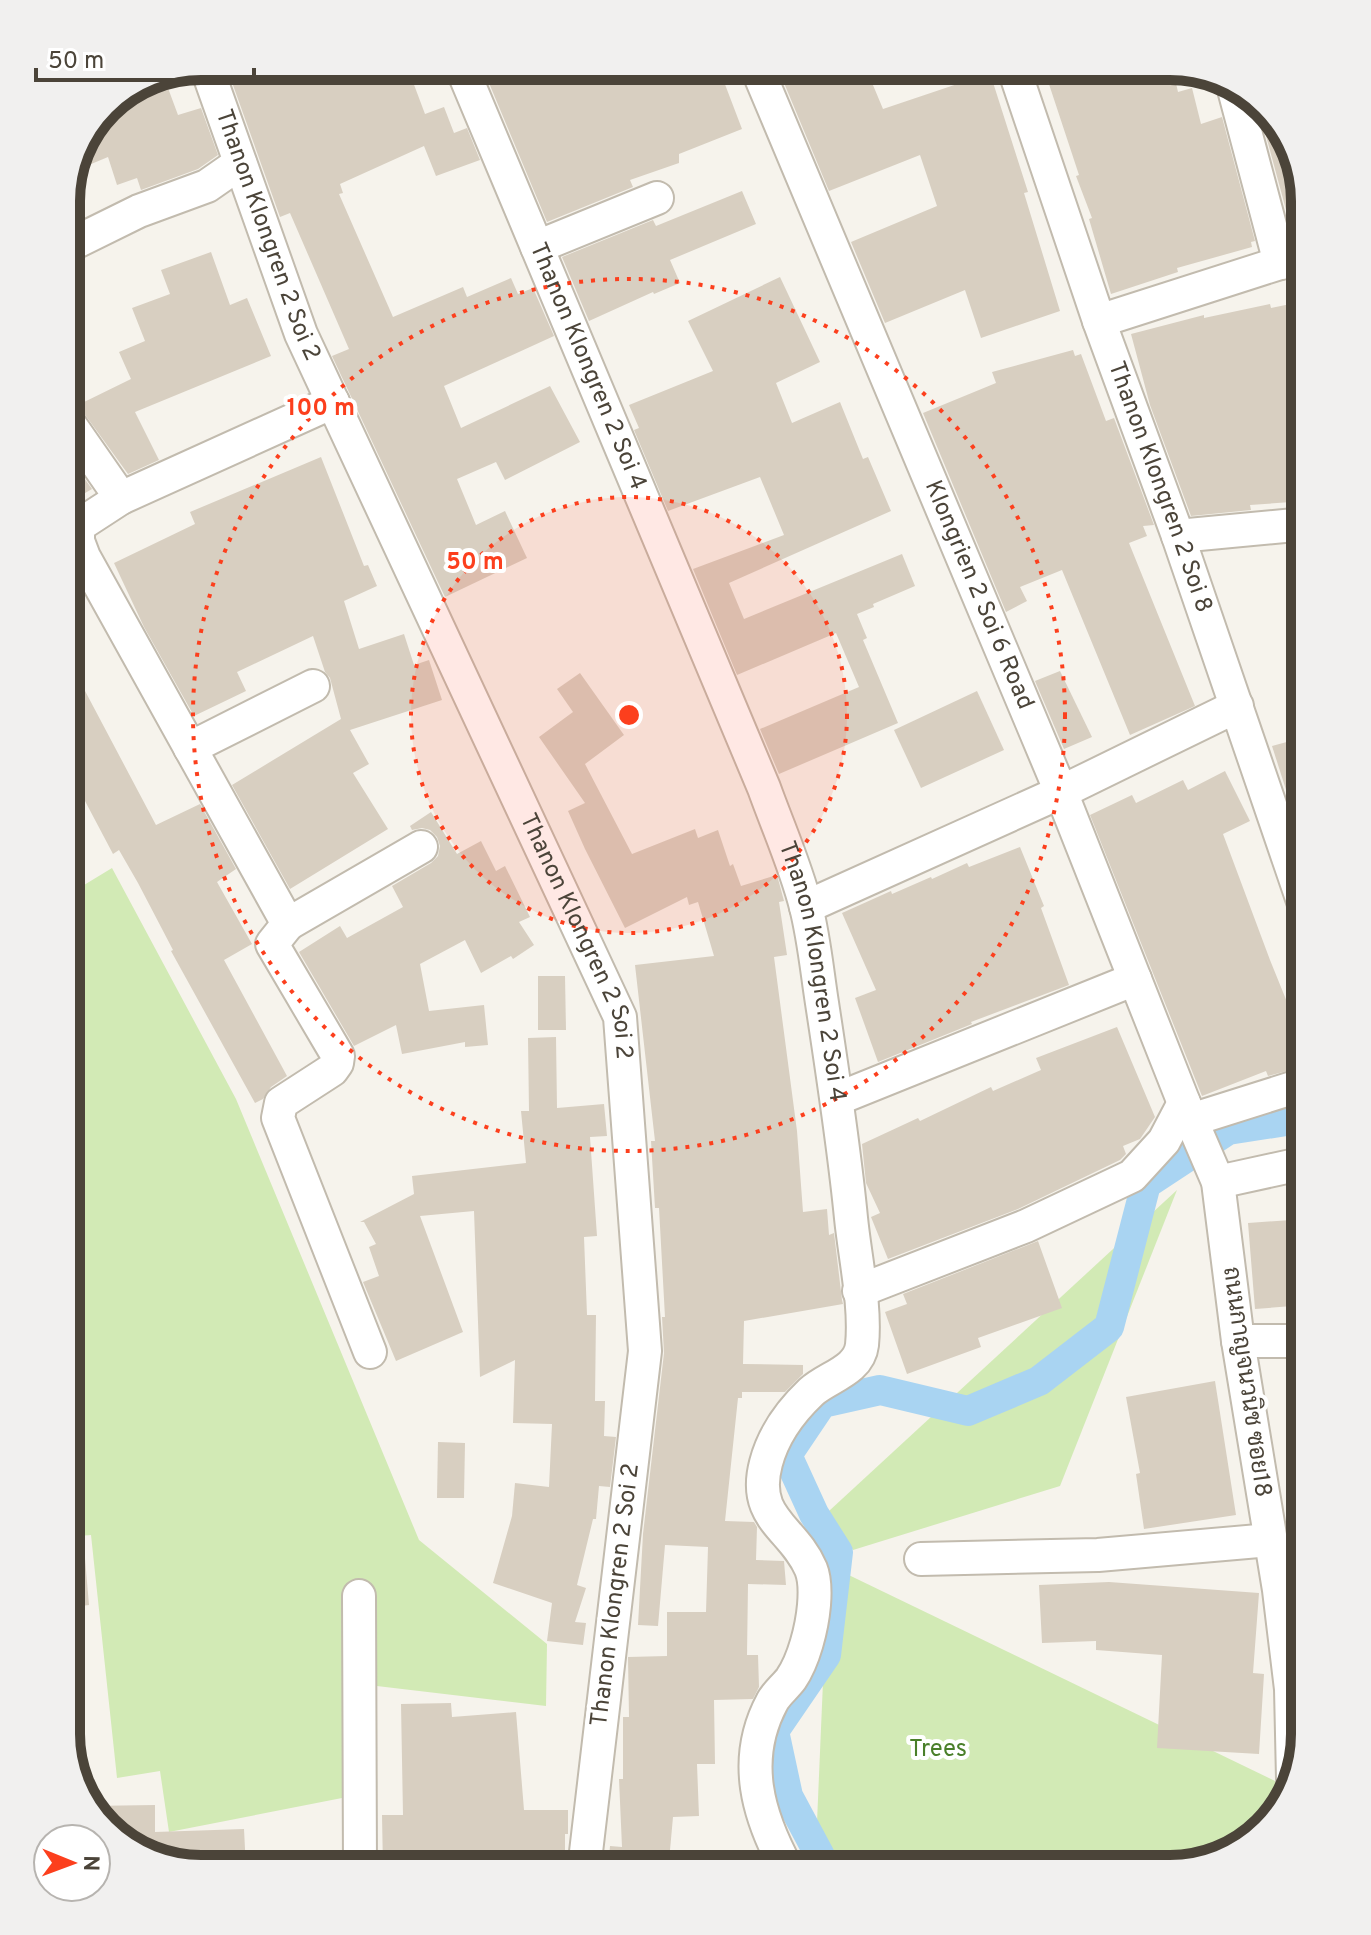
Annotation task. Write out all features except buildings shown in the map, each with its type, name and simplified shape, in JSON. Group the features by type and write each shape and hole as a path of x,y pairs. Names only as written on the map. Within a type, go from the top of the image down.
{"street":[{"name":"Thanon Klongren 2 Soi 2","path":"211,80 301,334 620,1017 645,1351 586,1855"},
{"name":"Thanon Klongren 2 Soi 4","path":"467,80 764,788 806,907 837,1099 862,1327 859,1357 812,1390 792,1412 776,1437 764,1474 767,1507 804,1558 814,1583 814,1605 806,1642 792,1677 773,1700 763,1722 757,1756 756,1788 761,1815 780,1855"},
{"name":"Klongrien 2 Soi 6 Road","path":"762,80 1061,792 1189,1116"},
{"name":"Thanon Klongren 2 Soi 8","path":"1018,80 1099,321 1178,536 1291,866"},
{"path":"1239,102 1291,256"},
{"path":"80,240 139,211 207,186 240,163"},
{"path":"537,247 657,198"},
{"path":"1099,321 1291,263"},
{"path":"80,525 121,498 333,402"},
{"path":"80,439 121,498"},
{"path":"1178,536 1291,525"},
{"path":"80,551 288,924"},
{"path":"190,748 313,686"},
{"path":"806,907 1061,792 1237,706"},
{"path":"370,1352 278,1121 281,1103 332,1070 338,1060 272,944 288,924 421,847"},
{"path":"837,1099 1135,979"},
{"path":"859,1291 1026,1226 1132,1176 1189,1116 1291,1088"},
{"name":"ถนนกาญจนวนิช ซอย18","path":"1189,1116 1217,1179 1238,1341 1270,1540 1291,1589"},
{"path":"1217,1179 1291,1166"},
{"path":"1238,1341 1291,1341"},
{"path":"921,1559 1098,1555 1270,1540"},
{"path":"359,1596 360,1855"}],"green space":[{"path":"112,868 236,1099 419,1540 547,1644 546,1706 343,1682 342,1798 169,1832 160,1771 117,1778 91,1535 80,1536 80,887"},
{"path":"1177,1190 1060,1486 853,1550 829,1511"},
{"name":"Trees","path":"828,1565 1275,1781 1275,1794 1256,1820 1244,1830 1216,1846 1186,1854 816,1855"}],"waterway":[{"path":"820,1855 788,1796 774,1731 826,1655 838,1552 814,1514 787,1455 822,1403 880,1390 968,1411 1039,1381 1109,1327 1146,1184 1228,1130 1291,1120"}]}
